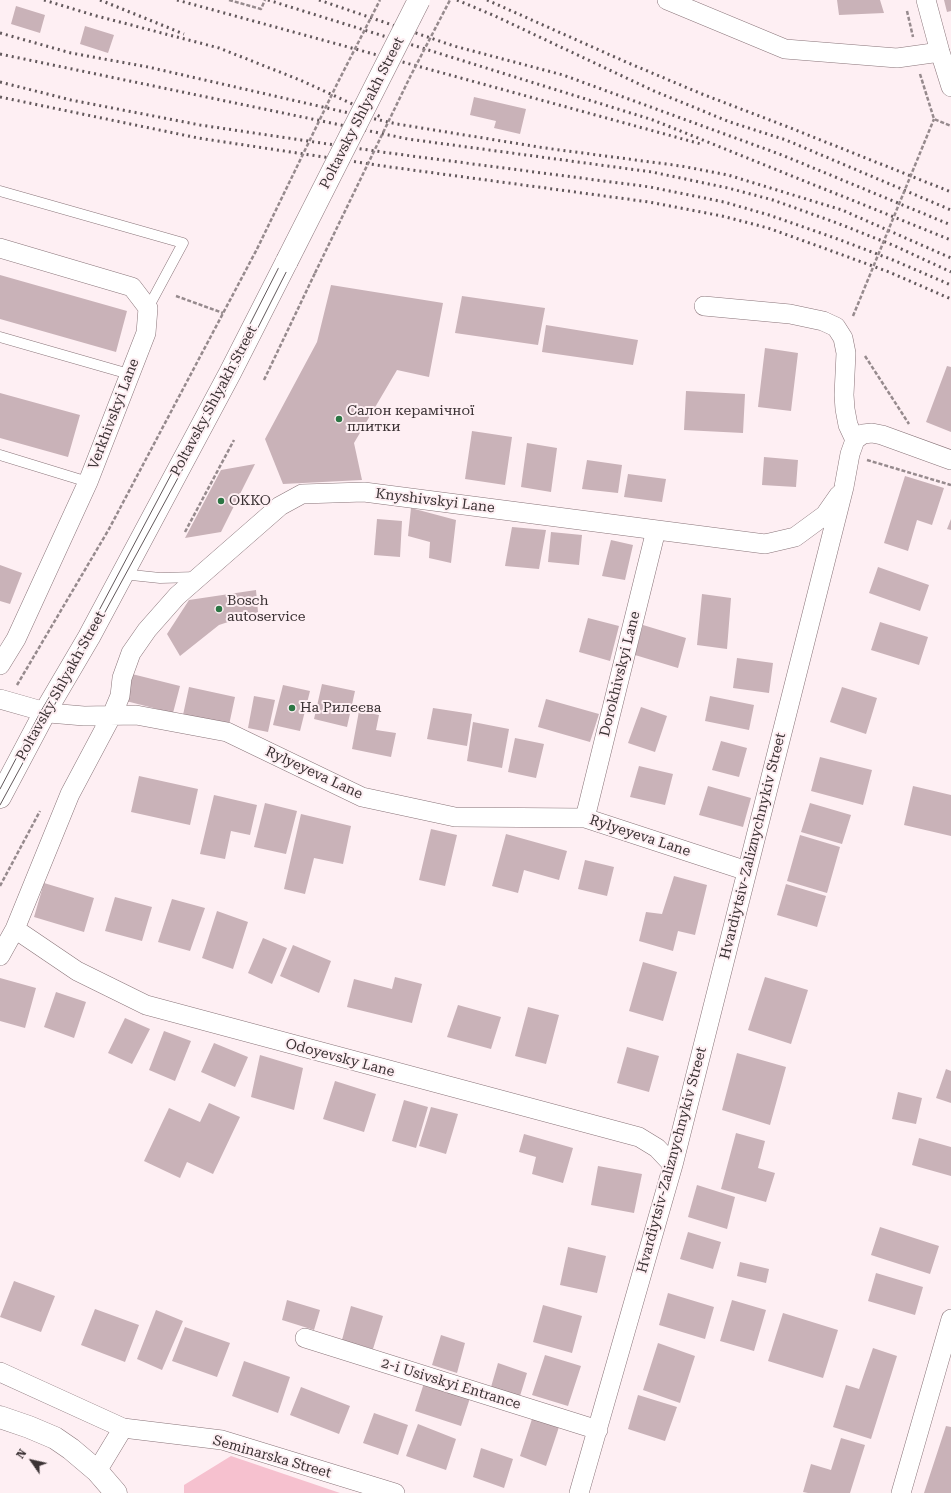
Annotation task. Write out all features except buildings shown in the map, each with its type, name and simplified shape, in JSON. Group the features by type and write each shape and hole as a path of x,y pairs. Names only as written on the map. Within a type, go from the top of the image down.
{"main road":[{"name":"Poltavsky Shlyakh Street","path":"0,797 45,712 89,637 230,373 419,0"},
{"path":"0,1417 55,1438 86,1460 116,1493"}],"street":[{"path":"667,0 785,49 897,58 940,52"},
{"path":"926,0 951,87"},
{"path":"0,248 132,287 148,308"},
{"path":"704,306 790,314 823,321 836,327 843,338 846,353 844,395 845,409 853,447"},
{"name":"Verkhivskyi Lane","path":"0,665 16,640 88,482 146,333 148,308"},
{"path":"853,447 863,434 872,433 882,435 951,460"},
{"name":"Hvardiytsiv-Zaliznychnykiv Street","path":"579,1493 673,1165 853,447"},
{"name":"Knyshivskyi Lane","path":"0,956 15,929 70,794 112,715 120,696 122,678 131,653 147,630 177,596 280,506 302,494 364,492 765,544 795,537 825,515 844,487"},
{"name":"Dorokhivskyi Lane","path":"585,818 656,530"},
{"name":"Rylyeyeva Lane","path":"4,701 45,712 84,716 136,715 227,732 362,797 455,817 585,818 747,871"},
{"name":"Odoyevsky Lane","path":"15,929 77,971 146,1005 639,1137 657,1148 673,1165"},
{"path":"901,1493 951,1319"},
{"name":"2-i Usivskyi Entrance","path":"305,1338 598,1430"},
{"name":"Seminarska Street","path":"0,1372 123,1428 222,1440 395,1493"},
{"path":"97,1471 123,1428"}],"lane":[{"path":"0,191 183,242 148,308"},
{"path":"0,337 129,374"},
{"path":"0,455 88,482"},
{"path":"122,574 160,578 197,577"}],"path":[{"path":"229,0 261,8 265,0"},
{"path":"4,701 109,529 257,249 338,82 380,0"},
{"path":"264,380 410,77 450,0"},
{"path":"853,316 934,119 919,70"},
{"path":"934,119 951,126"},
{"path":"176,296 223,313"},
{"path":"843,338 856,341 910,426"},
{"path":"185,532 234,440"},
{"path":"853,447 951,485"}],"shaded area":[{"path":"231,1456 340,1493 184,1493 184,1485"}],"tram line":[{"path":"0,789 41,711 86,635 226,371 415,0"},
{"path":"0,805 234,375 424,0"}],"railway":[{"path":"44,0 93,15 219,48 300,80 381,117"},
{"path":"100,0 184,34"},
{"path":"177,0 701,144"},
{"path":"268,0 653,120 951,240"},
{"path":"319,0 454,46 563,75 782,155 951,225"},
{"path":"457,0 495,16 654,91 730,122 786,140 951,210"},
{"path":"487,0 702,94 951,192"},
{"path":"0,33 71,53 148,67 397,124 545,148 681,166 728,175 842,210 951,258"},
{"path":"0,54 408,139 652,172 728,188 773,200 837,223 895,246 951,272"},
{"path":"0,82 71,100 200,125 389,153 650,187 724,202 769,215 835,238 893,260 951,285"},
{"path":"0,97 198,138 390,167 649,202 722,216 768,228 829,250 889,272 951,299"}],"place":[{"name":"Салон керамічної плитки","path":"339,419"},
{"name":"OKKO","path":"221,501"},
{"name":"Bosch autoservice","path":"219,609"},
{"name":"На Рилєєва","path":"292,708"}]}
